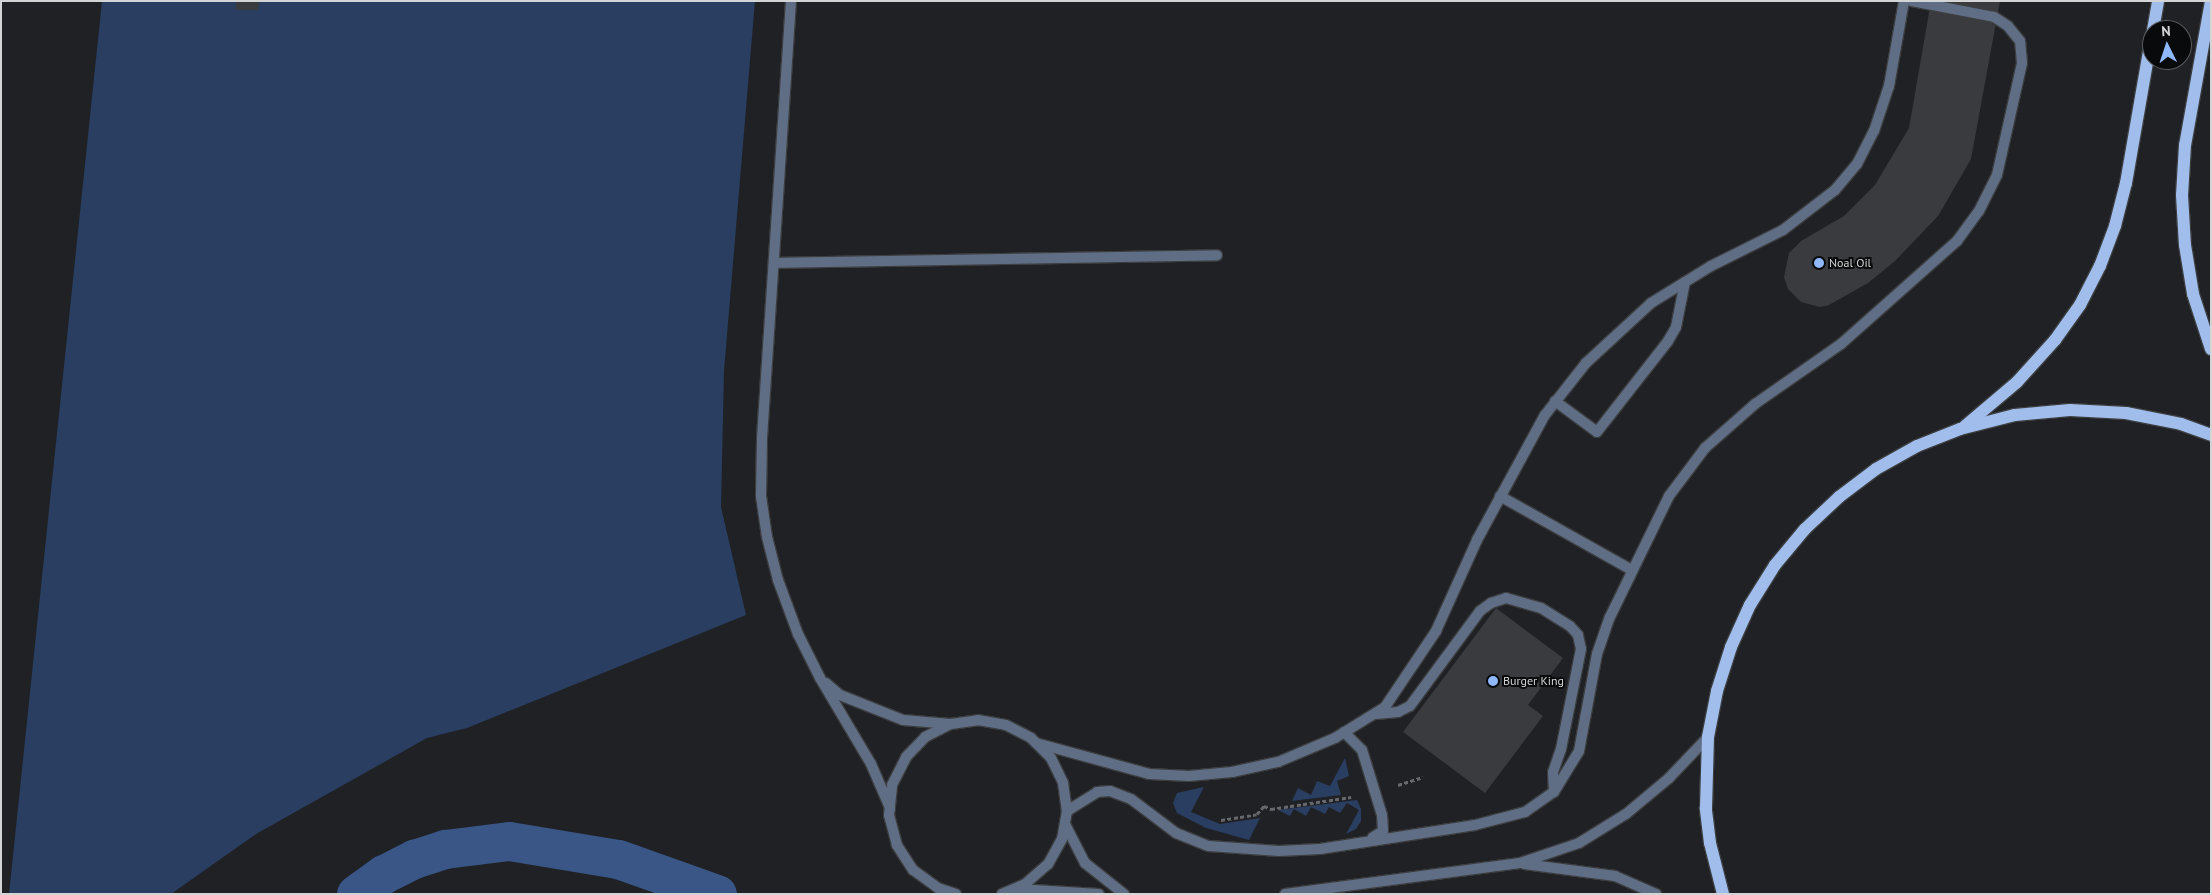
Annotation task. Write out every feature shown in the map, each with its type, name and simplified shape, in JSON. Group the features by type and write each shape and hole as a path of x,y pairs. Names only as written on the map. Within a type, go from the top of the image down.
{"main road":[{"path":"2155,20 2158,1"},
{"path":"2211,1 2185,146 2182,195 2185,245 2193,294 2211,349"},
{"path":"1960,429 2017,382 2055,340 2080,304 2100,266 2115,226 2126,183 2146,70"},
{"path":"1723,894 1706,808 1708,737 1717,691 1731,647 1750,605 1794,542 1839,497 1876,469 1917,446 1960,429 2015,415 2070,410 2126,413 2181,424 2211,435"}],"street":[{"path":"791,1 762,439 761,496 778,580 820,678 871,764 890,808 896,845 913,870 938,888 956,894"},
{"path":"820,678 840,695 903,720 951,724 978,720 1006,725 1036,742 1149,774 1189,776 1232,772 1278,762 1344,732 1374,714 1385,707 1406,679 1436,631 1500,496 1555,401 1586,363 1651,303 1685,282 1783,230 1835,190 1857,164 1874,131 1889,86 1904,1"},
{"path":"1067,811 1097,792 1110,791 1131,799 1176,833 1209,846 1278,851 1320,849 1500,819 1525,812 1554,792 1579,751 1597,654 1632,570 1669,496 1705,448 1755,404 1841,344 1957,241 1979,211 1997,175 2022,63 2020,41 2008,26 1994,17 1912,1"},
{"path":"774,263 1217,256"},
{"path":"1555,401 1598,432 1668,341 1676,326 1685,282"},
{"path":"1500,496 1632,570"},
{"path":"1374,714 1398,712 1410,706 1480,611 1491,602 1506,598 1541,608 1570,626 1578,635 1581,649 1562,749 1553,772 1554,792"},
{"path":"890,808 892,785 906,757 925,737 951,724"},
{"path":"1344,732 1362,750 1382,815 1383,831 1368,841"},
{"path":"1285,894 1520,864 1578,843 1626,814 1669,778 1708,737"},
{"path":"1002,894 1025,884 1048,864 1062,839 1067,811 1063,784 1051,758 1036,742"},
{"path":"1065,824 1086,863 1124,894"},
{"path":"1520,864 1614,876 1656,894"},
{"path":"1015,889 1064,889 1099,894"}],"path":[{"path":"1396,786 1423,777"},
{"path":"1213,820 1257,814 1264,806 1271,809 1355,796"}],"shaded area":[{"path":"102,1 755,1 724,371 721,507 746,615 467,728 427,738 256,834 171,894 9,894"},
{"path":"1345,758 1349,776 1337,781 1341,795 1292,801 1298,788 1311,795 1317,781 1330,786"},
{"path":"1204,787 1191,812 1220,824 1260,818 1249,840 1206,828 1177,813 1173,803 1177,793"},
{"path":"1357,800 1361,809 1361,821 1356,829 1346,834 1359,810 1347,803 1340,813 1329,807 1325,814 1311,807 1306,816 1294,809 1290,816 1278,810"}],"building":[{"path":"236,1 259,1 258,10 236,10"},
{"path":"1931,1 2000,1 1971,159 1938,216 1895,261 1868,283 1829,305 1820,307 1801,302 1788,289 1784,277 1789,253 1801,241 1844,216 1875,185 1909,128"},
{"name":"Burger King","path":"1496,608 1563,658 1528,705 1543,716 1485,793 1403,732"}],"waterway":[{"path":"356,894 384,874 414,859 445,849 509,841 618,859 717,894"}],"place":[{"name":"Noal Oil","path":"1819,263"},
{"name":"Burger King","path":"1493,681"}]}
